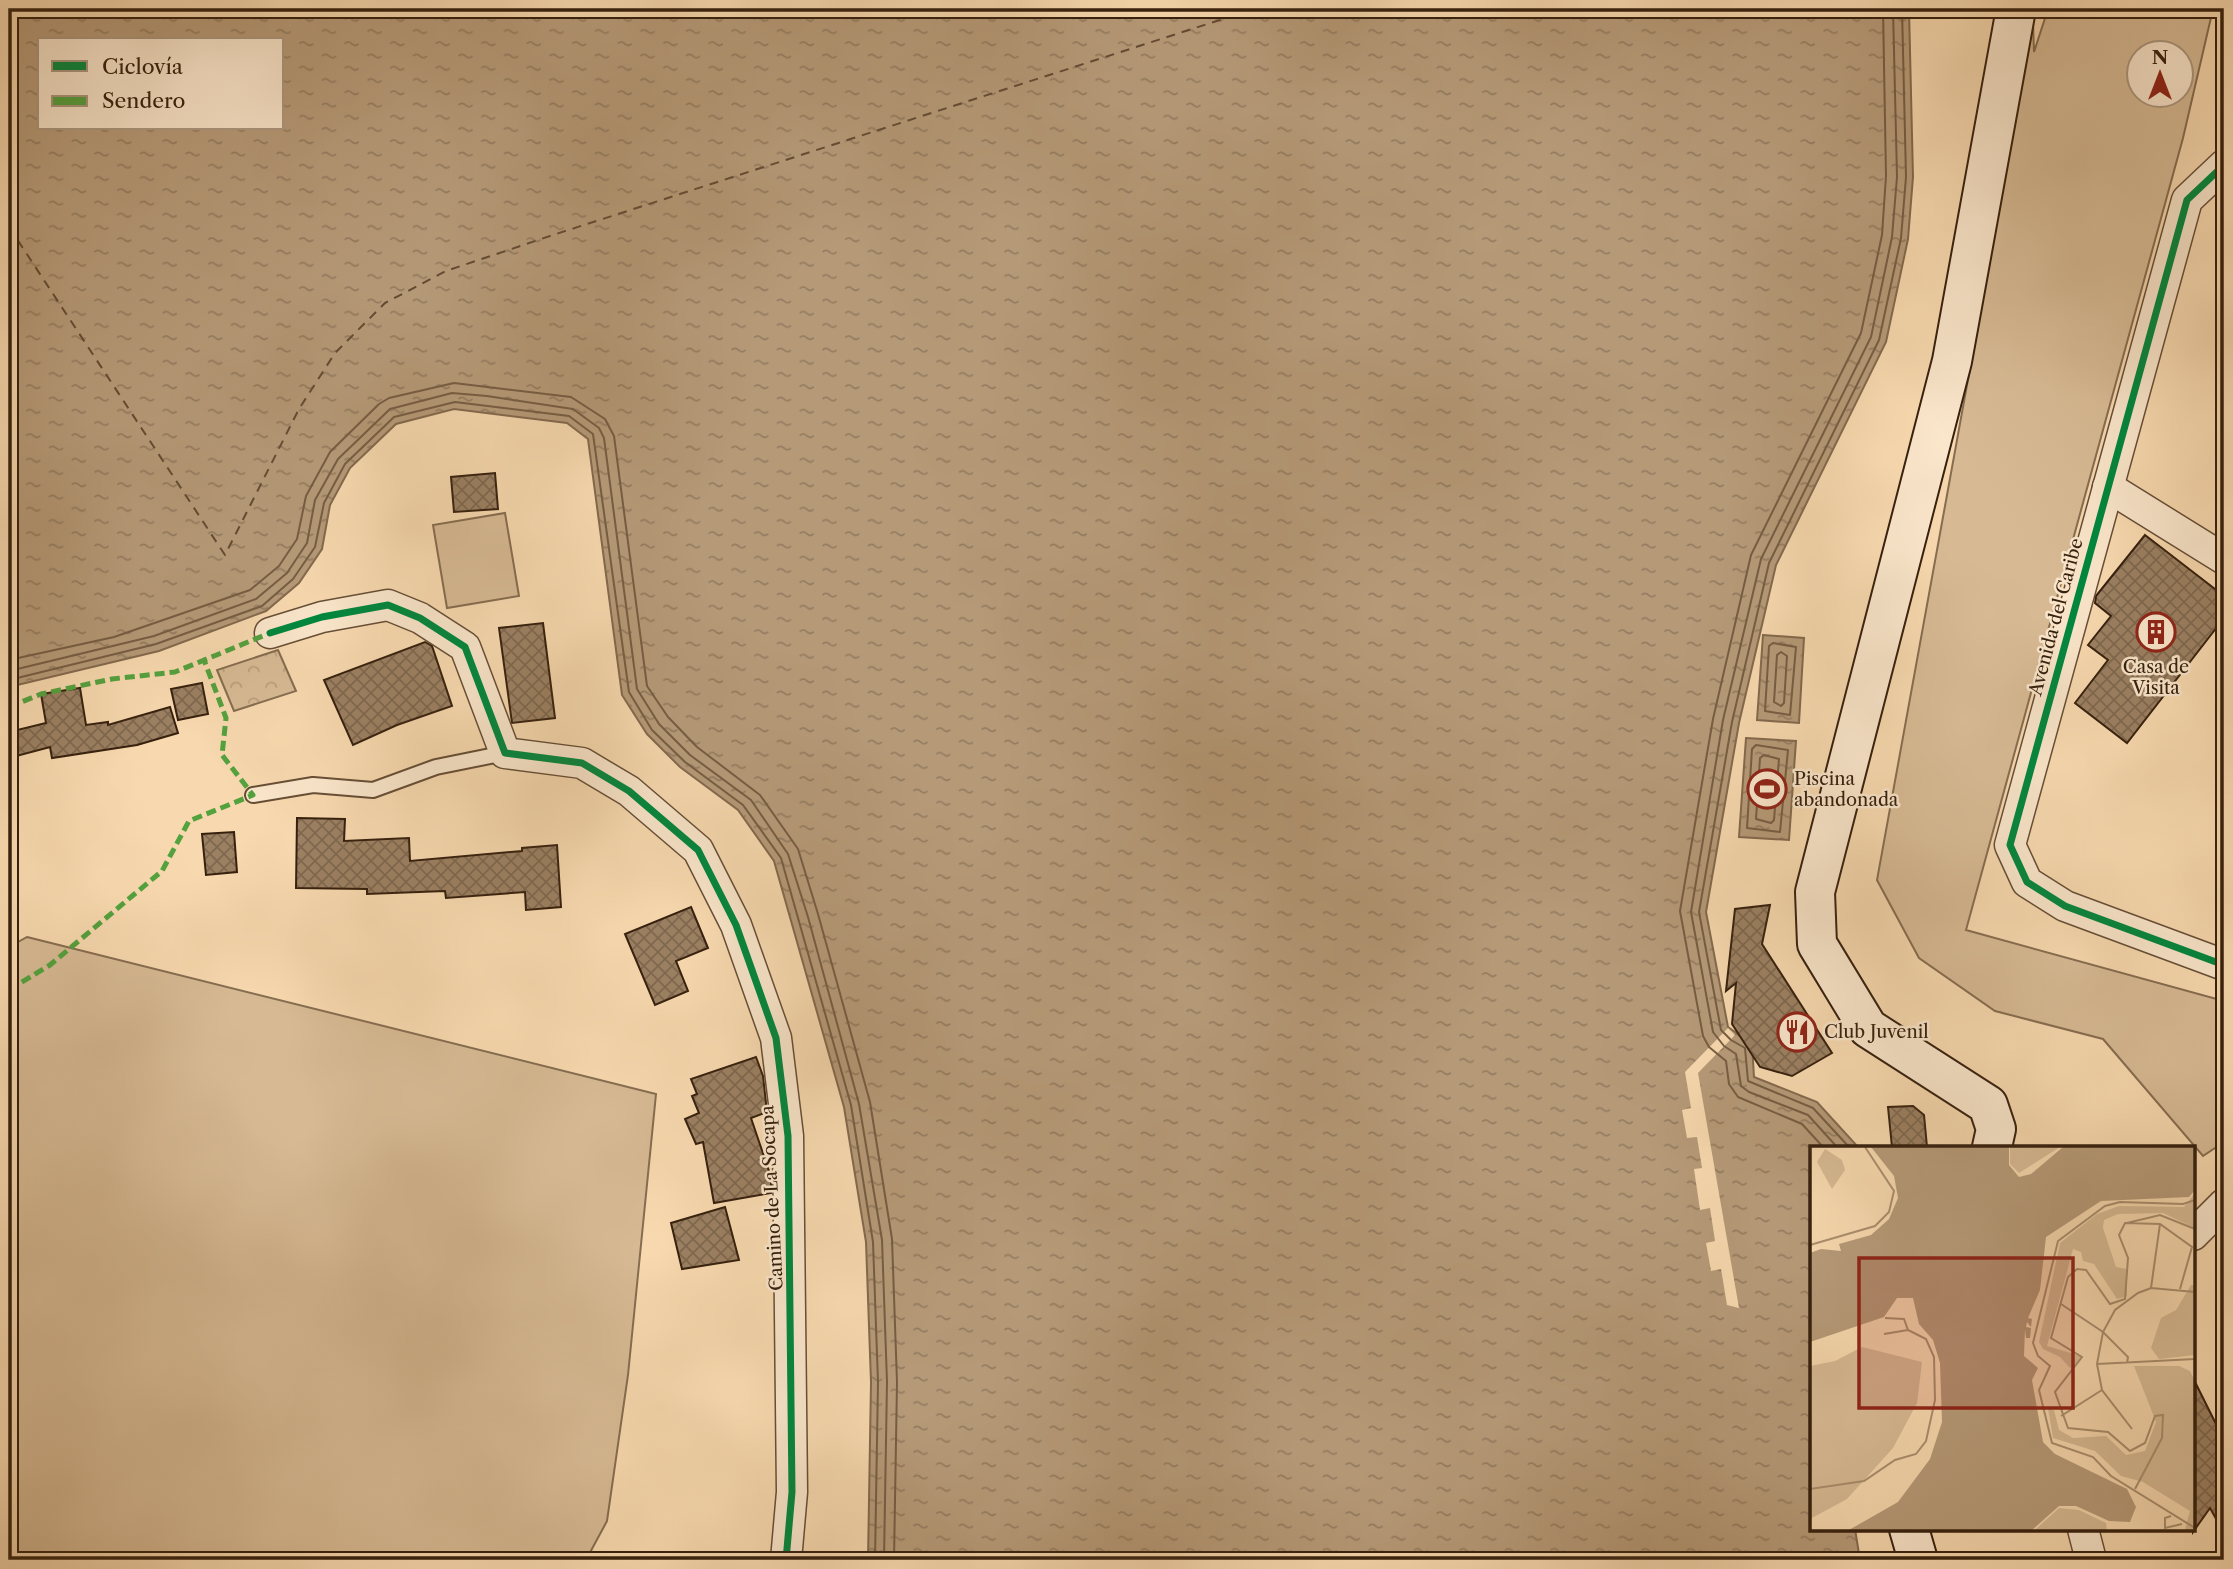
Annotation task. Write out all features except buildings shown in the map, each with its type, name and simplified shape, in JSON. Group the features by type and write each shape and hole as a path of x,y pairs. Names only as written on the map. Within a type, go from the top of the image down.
{"main road":[{"path":"1992,1146 1996,1129 1988,1105 1868,1028 1817,944 1815,892 1952,361 2016,9"},
{"path":"1909,1530 1918,1560"}],"street":[{"name":"Avenida del Caribe","path":"2224,165 2187,201 2010,845 2027,882 2064,906 2224,965"},
{"path":"2108,487 2224,559"},
{"path":"270,633 322,617 388,605 420,618 465,647 505,753"},
{"name":"Camino de La Socapa","path":"505,753 582,763 629,791 698,850 736,925 776,1038 788,1136 792,1492 786,1560"},
{"path":"2194,1234 2224,1204"},
{"path":"2083,1530 2091,1560"}],"lane":[{"path":"253,795 313,785 373,790 436,767 505,753"}],"green space":[{"path":"2048,9 2213,9 2194,91 2194,38 2124,38 2124,108 2190,108 1966,930 2224,1001 2224,1142 2203,1156 2103,1039 1995,1011 1919,958 1877,880 2033,22 2034,52"},
{"path":"505,513 519,596 447,608 433,525"},
{"path":"278,650 296,691 234,711 217,670"},
{"path":"27,937 656,1094 628,1375 607,1521 586,1560 9,1560 9,947"}],"water":[{"path":"9,9 1909,9 1913,177 1908,239 1886,342 1776,565 1739,723 1706,912 1728,1027 1752,1044 1754,1077 1817,1102 1857,1146 1810,1146 1810,1530 1855,1530 1860,1560 868,1560 871,1382 866,1242 844,1107 774,861 738,810 680,767 647,734 622,695 588,439 567,423 454,409 396,424 350,468 330,505 322,549 299,583 266,611 159,651 9,687"},
{"name":"Piscina abandonada","path":"1763,635 1804,638 1799,723 1757,720"},
{"name":"Piscina abandonada","path":"1746,738 1796,741 1789,840 1739,837"}],"pier":[{"path":"1728,1028 1735,1035 1698,1073 1739,1308 1727,1305 1721,1269 1711,1271 1706,1243 1715,1241 1710,1208 1700,1210 1694,1169 1702,1168 1697,1137 1687,1138 1682,1110 1691,1108 1685,1072"}],"ferry route":[{"path":"9,227 225,555 299,409 335,353 385,303 446,271 1254,9"}],"marked path":[{"path":"9,707 41,694 112,679 175,672 270,633"},
{"path":"9,990 50,965 162,871 189,821 253,795 222,755 226,718 204,660"}],"cycle path":[{"path":"2224,165 2187,200 2010,845 2027,882 2065,906 2224,965"},
{"path":"270,633 322,617 388,605 420,618 465,647 505,753 582,763 629,791 698,850 736,925 776,1038 788,1136 792,1492 786,1560"}],"place":[{"name":"Casa de Visita","path":"2156,632"},
{"name":"Piscina abandonada","path":"1767,789"},
{"name":"Club Juvenil","path":"1797,1032"}]}
